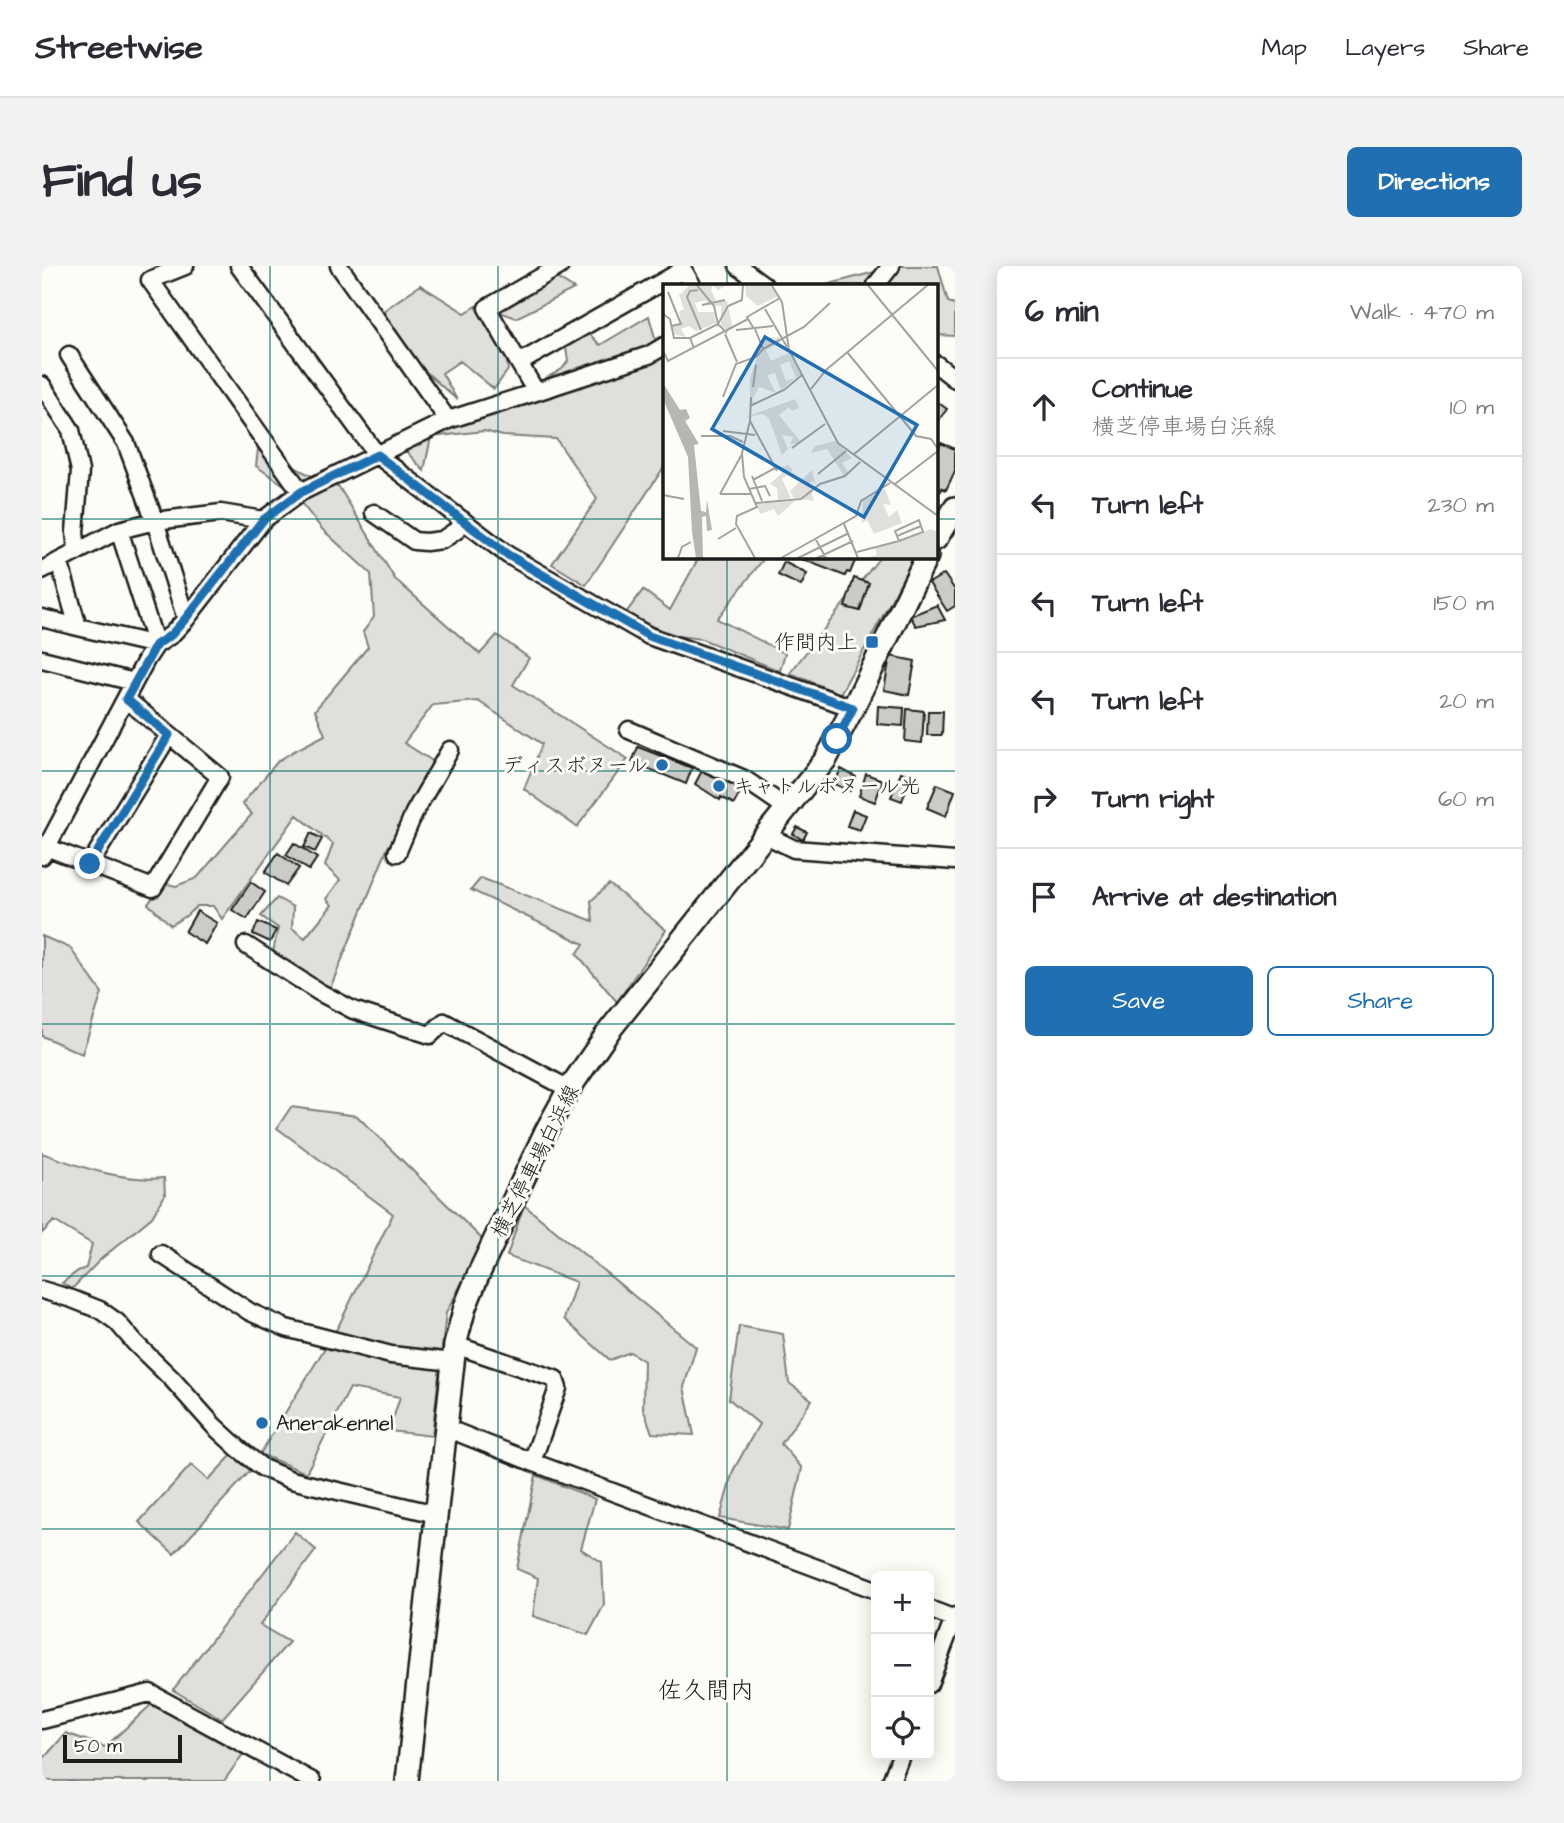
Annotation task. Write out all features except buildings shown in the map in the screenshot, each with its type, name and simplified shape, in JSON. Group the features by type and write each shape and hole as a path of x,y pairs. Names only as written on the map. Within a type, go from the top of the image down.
{"main road":[{"path":"937,537 955,508"},
{"name":"横芝停車場白浜線","path":"407,1781 454,1354 465,1307 479,1273 546,1131 569,1089 609,1031 826,758 925,558"}],"street":[{"path":"184,266 150,280 301,492"},
{"path":"239,266 377,455 508,555 649,636 853,708"},
{"path":"339,266 448,420"},
{"path":"536,391 487,308 560,266"},
{"path":"738,266 763,284"},
{"path":"877,284 891,266"},
{"path":"519,363 682,268 691,284"},
{"path":"126,699 220,777 153,888 90,864 44,851 134,682 156,645 171,635 186,618 263,520 301,492 448,420 649,355 663,347"},
{"path":"69,355 126,443 155,521 186,618"},
{"path":"937,365 955,379"},
{"path":"42,386 71,429 79,471 75,532 77,552"},
{"path":"42,570 119,530 155,521 221,513 263,520"},
{"path":"374,513 414,541 426,542 442,540 457,530 463,520"},
{"path":"119,530 156,645"},
{"path":"59,561 78,628"},
{"path":"42,618 156,645"},
{"path":"42,659 134,682"},
{"path":"629,730 744,779 787,808"},
{"path":"90,864 169,735"},
{"path":"397,853 414,813 450,750"},
{"path":"766,835 794,849 955,861"},
{"path":"246,945 319,992 353,1010 430,1035 443,1022 569,1089"},
{"path":"160,1254 250,1312 286,1328 391,1355 454,1354 555,1379 558,1388 532,1462"},
{"path":"42,1290 72,1298 100,1310 117,1322 215,1426 263,1468 291,1480 436,1514"},
{"path":"446,1428 871,1588"},
{"path":"934,1611 955,1618 934,1671"},
{"path":"42,1720 150,1693 312,1781"},
{"path":"891,1781 899,1760"}],"shaded area":[{"path":"897,266 938,266 948,302 955,304 955,336 937,335 937,284 830,284"},
{"path":"539,267 574,289 516,318 500,312 508,370 494,389 460,361 442,373 457,400 413,360 383,311 420,285 465,313 490,298 514,297"},
{"path":"649,316 657,345 663,342 663,469 586,585 552,564 597,499 556,439 503,436 484,431 431,437 424,471 393,437 426,421 463,425 562,369 568,361 565,342 585,329 600,345"},
{"path":"258,449 339,487 395,579 480,654 497,635 529,658 513,685 628,759 577,827 524,789 542,744 478,701 433,705 404,743 439,765 388,847 329,991 272,957 278,928 261,916 277,898 293,907 292,928 305,938 332,905 326,899 340,880 325,866 333,844 297,815 222,919 213,906 197,906 171,925 148,904 158,891 168,884 176,886 197,878 252,814 242,804 278,761 325,735 315,710 368,647 363,632 374,617 371,574 322,529 290,489 256,466"},
{"path":"698,558 764,558 717,619 785,653 780,671 702,639 669,635 626,613 643,590 670,610"},
{"path":"879,558 914,558 840,694 790,673"},
{"path":"481,878 593,921 591,901 609,884 666,930 617,1002 577,954 584,944 471,890"},
{"path":"42,936 70,948 102,993 82,1054 42,1036"},
{"path":"291,1107 357,1116 484,1241 446,1313 432,1436 389,1431 400,1397 350,1388 306,1473 260,1454 339,1325 393,1214 277,1128"},
{"path":"42,1153 117,1176 164,1178 165,1195 152,1217 101,1259 72,1289 62,1283 86,1268 92,1244 54,1221 42,1233"},
{"path":"524,1205 696,1347 684,1387 694,1435 652,1433 643,1408 644,1361 630,1352 610,1360 564,1319 576,1282 507,1256"},
{"path":"739,1326 783,1334 789,1383 812,1400 781,1444 802,1468 788,1530 720,1518 733,1471 759,1424 729,1399"},
{"path":"235,1452 252,1469 174,1554 139,1522 191,1465 208,1480"},
{"path":"536,1475 595,1499 581,1549 602,1562 604,1605 588,1635 533,1616 538,1578 517,1569"},
{"path":"295,1532 316,1550 260,1625 289,1642 222,1719 173,1690"},
{"path":"153,1703 243,1754 224,1781 42,1781 42,1756 45,1757 66,1733 105,1747"}],"place":[{"name":"作間内上","path":"872,642"},
{"name":"ディスボヌール","path":"662,765"},
{"name":"キャトルボヌール光","path":"719,786"},
{"name":"Anerakennel","path":"262,1423"}],"district":[{"name":"佐久間内","path":"706,1690"}],"route":[{"path":"90,864 169,735 126,699 156,645 171,635 186,618 263,520 301,492 377,455 508,555 649,636 853,708 837,739"}]}
